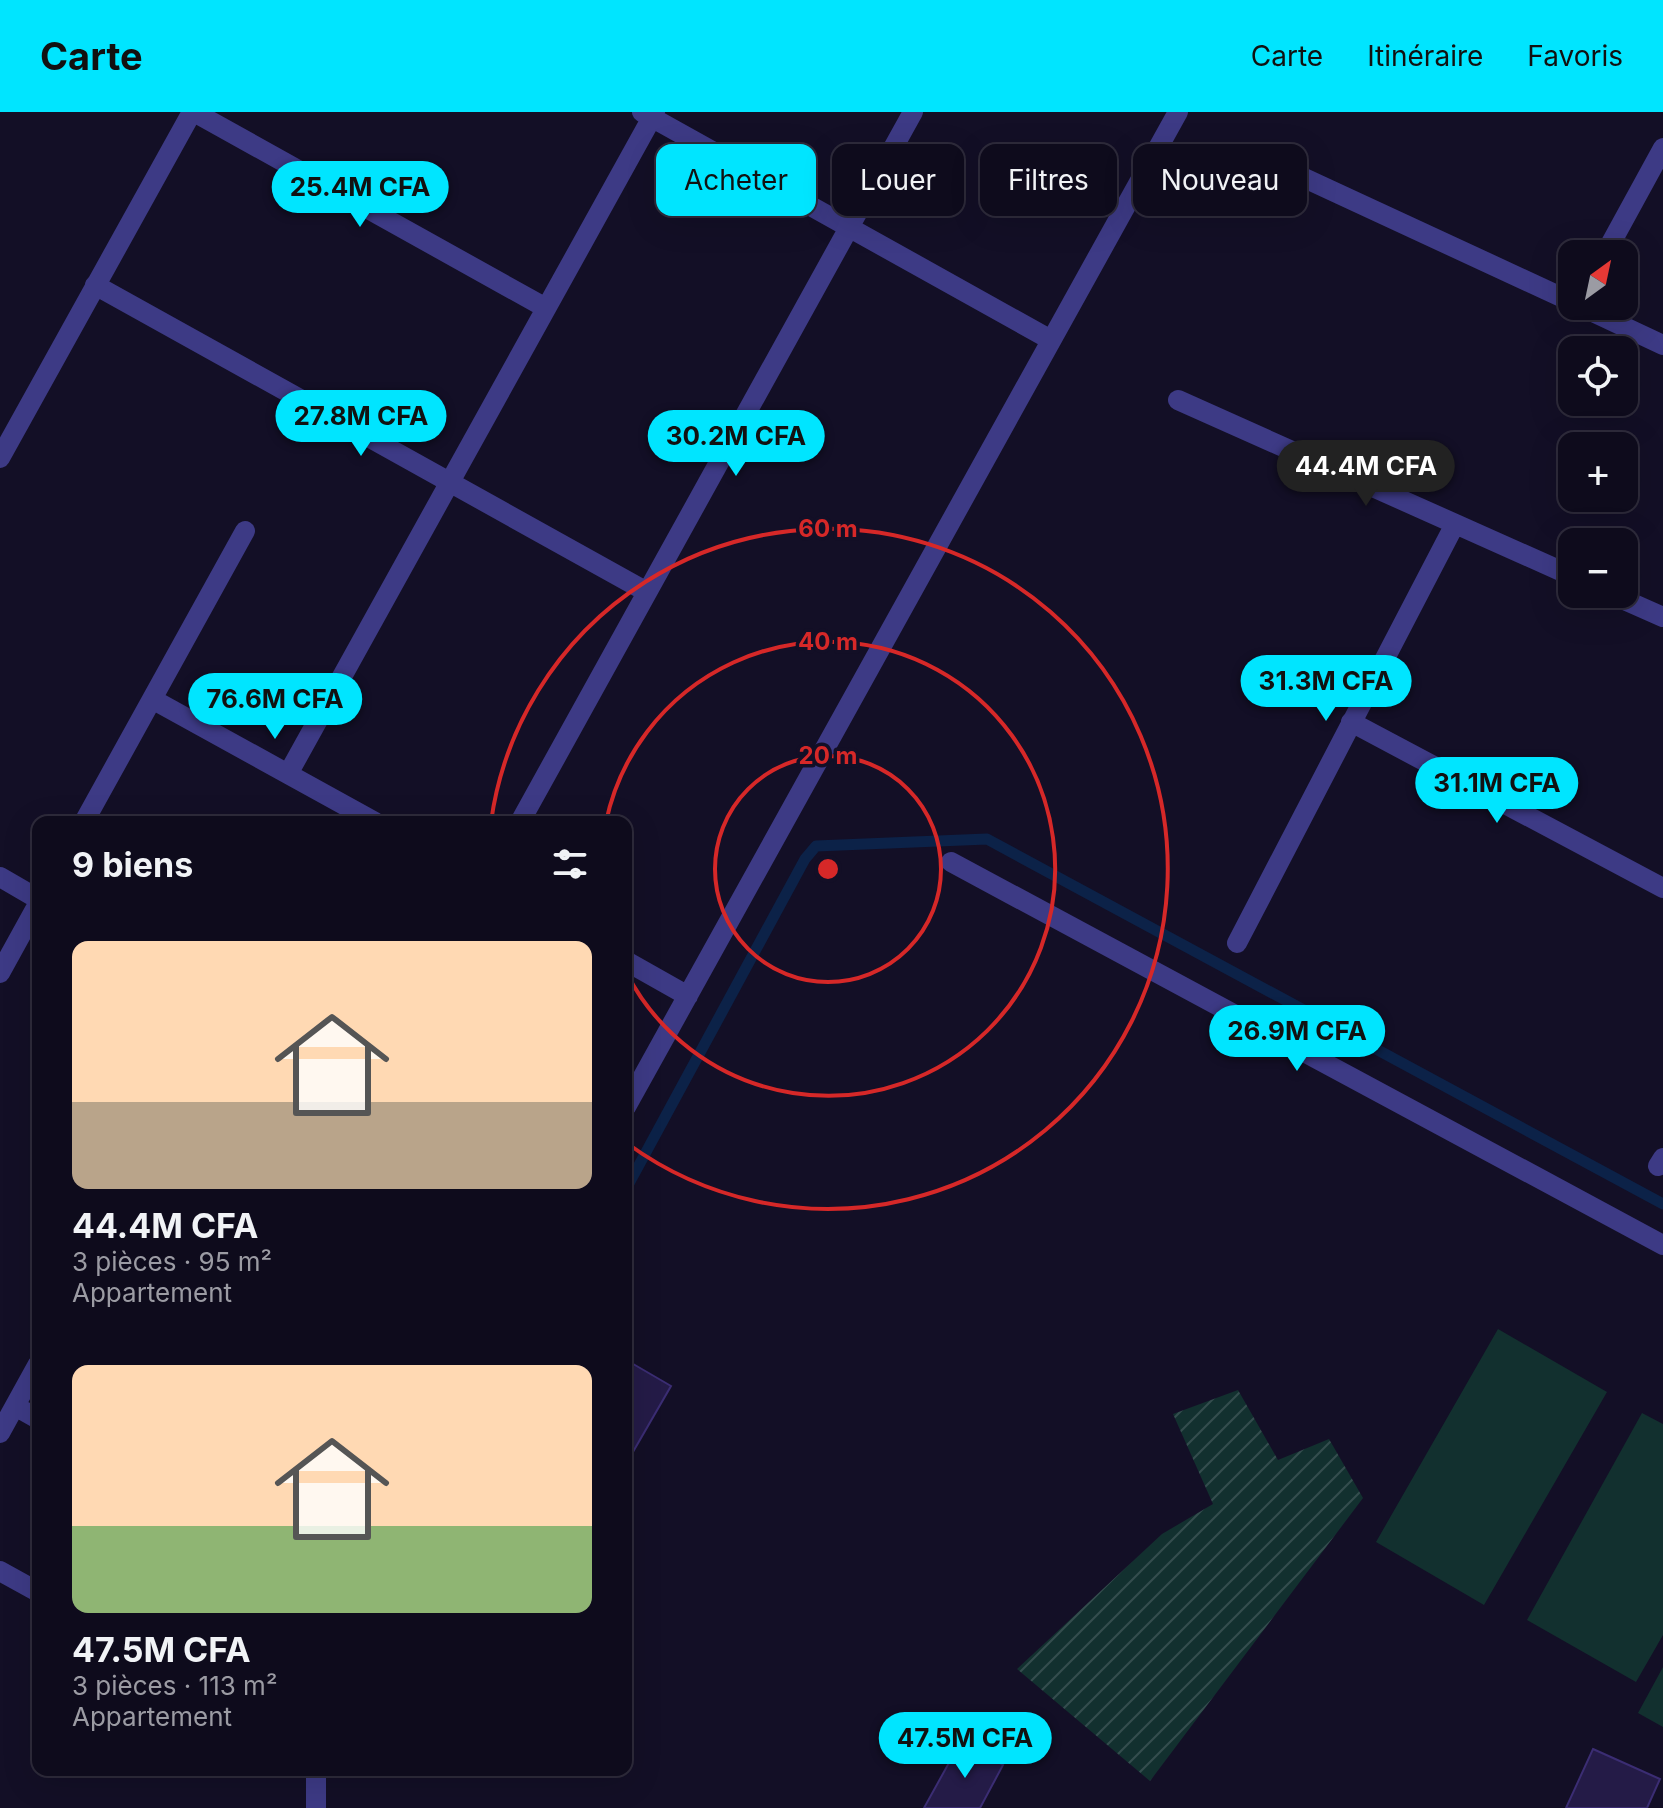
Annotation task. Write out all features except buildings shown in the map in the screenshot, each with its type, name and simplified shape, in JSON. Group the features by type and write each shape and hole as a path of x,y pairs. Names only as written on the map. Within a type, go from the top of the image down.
{"street":[{"path":"0,458 193,112 546,308"},
{"path":"523,816 913,112"},
{"path":"632,1096 1178,112"},
{"path":"288,774 546,308 649,114 1051,340"},
{"path":"1613,240 1663,148"},
{"path":"1307,179 1558,296"},
{"path":"95,285 647,592"},
{"path":"1610,320 1663,345"},
{"path":"1178,400 1558,570"},
{"path":"1237,943 1455,524"},
{"path":"87,816 245,531"},
{"path":"1638,606 1663,617"},
{"path":"152,699 364,816"},
{"path":"1351,722 1663,888"},
{"path":"951,862 1663,1245"},
{"path":"0,877 32,898"},
{"path":"0,973 32,913"},
{"path":"632,964 688,996"},
{"path":"0,1433 32,1375"},
{"path":"15,1406 32,1416"},
{"path":"0,1571 32,1589"},
{"path":"316,1776 316,1808"}],"green space":[{"path":"1498,1329 1607,1392 1484,1605 1376,1542"},
{"path":"1238,1390 1278,1460 1329,1439 1363,1498 1150,1781 1017,1669 1162,1534 1213,1504 1173,1414"},
{"path":"1642,1413 1663,1424 1663,1635 1636,1682 1527,1620"},
{"path":"1663,1667 1663,1727 1638,1713"}],"waterway":[{"path":"632,1178 805,859 816,846 987,839 1663,1204"}]}
